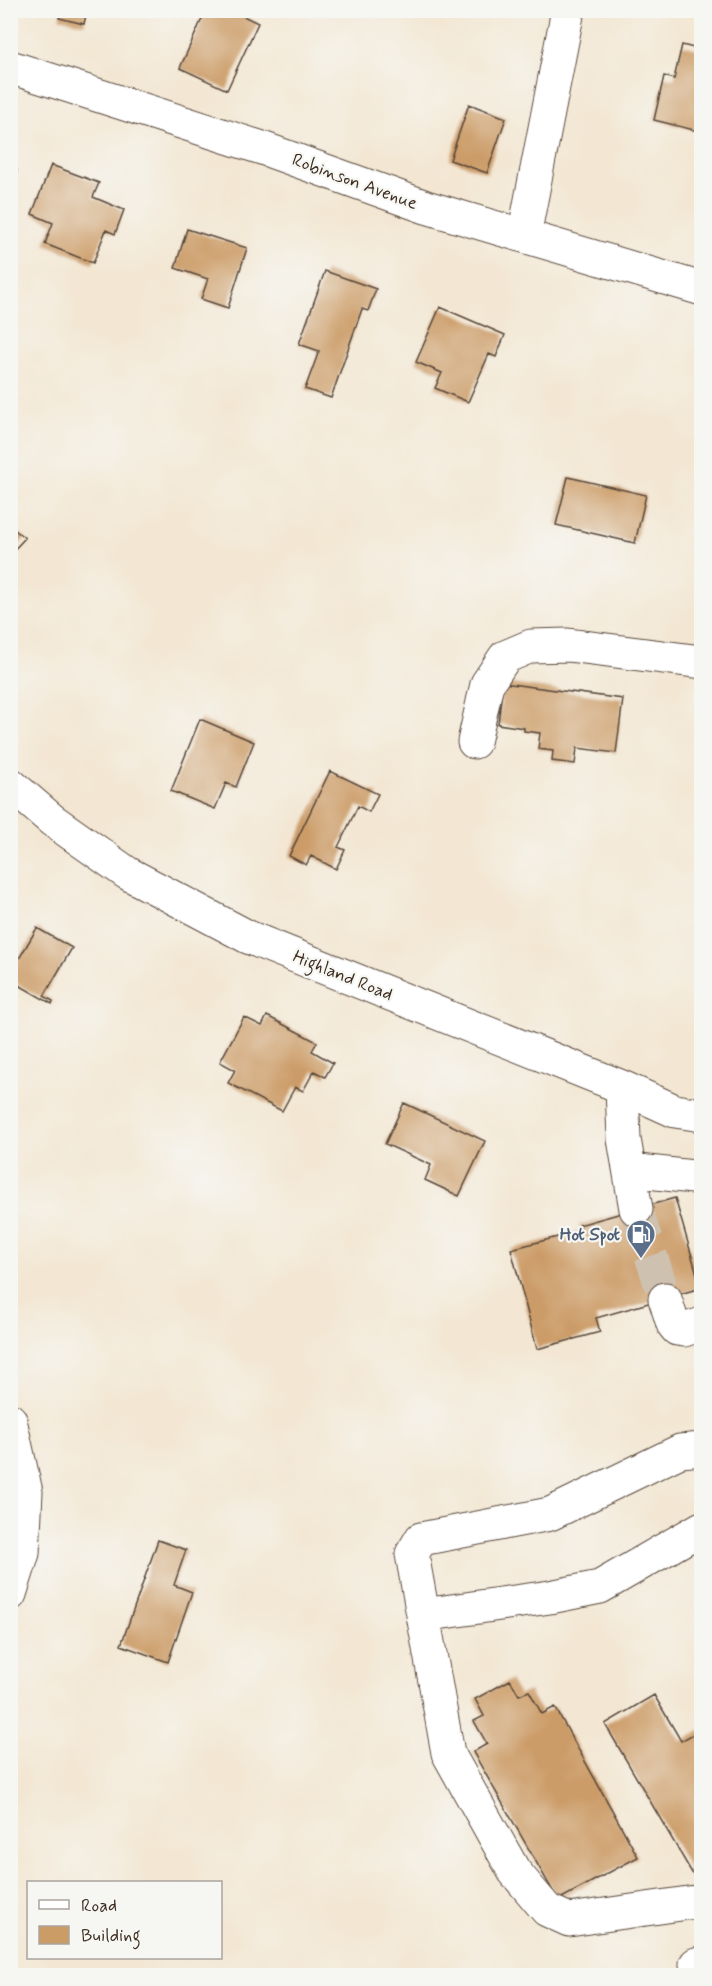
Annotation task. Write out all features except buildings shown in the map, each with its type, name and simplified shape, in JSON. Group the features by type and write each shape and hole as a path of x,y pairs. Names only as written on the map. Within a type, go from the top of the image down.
{"street":[{"path":"524,236 568,10"},
{"name":"Robinson Avenue","path":"10,67 262,148 426,207 702,289"},
{"path":"474,742 487,684 506,657 531,646 568,645 702,662"},
{"name":"Highland Road","path":"10,784 52,820 127,873 248,937 622,1087 675,1111 702,1115"},
{"path":"622,1087 624,1139 636,1209"},
{"path":"630,1170 702,1178"},
{"path":"665,1299 673,1324 677,1329 684,1330 702,1324"},
{"path":"10,1420 26,1492 23,1553 10,1594"},
{"path":"702,1449 680,1451 550,1514 421,1539 412,1554 448,1753 514,1871 547,1910 569,1920 702,1901"},
{"path":"423,1615 550,1597 600,1587 702,1528"}],"tunnel":[{"path":"636,1209 665,1299"}],"place":[{"name":"Hot Spot","path":"641,1260"}]}
